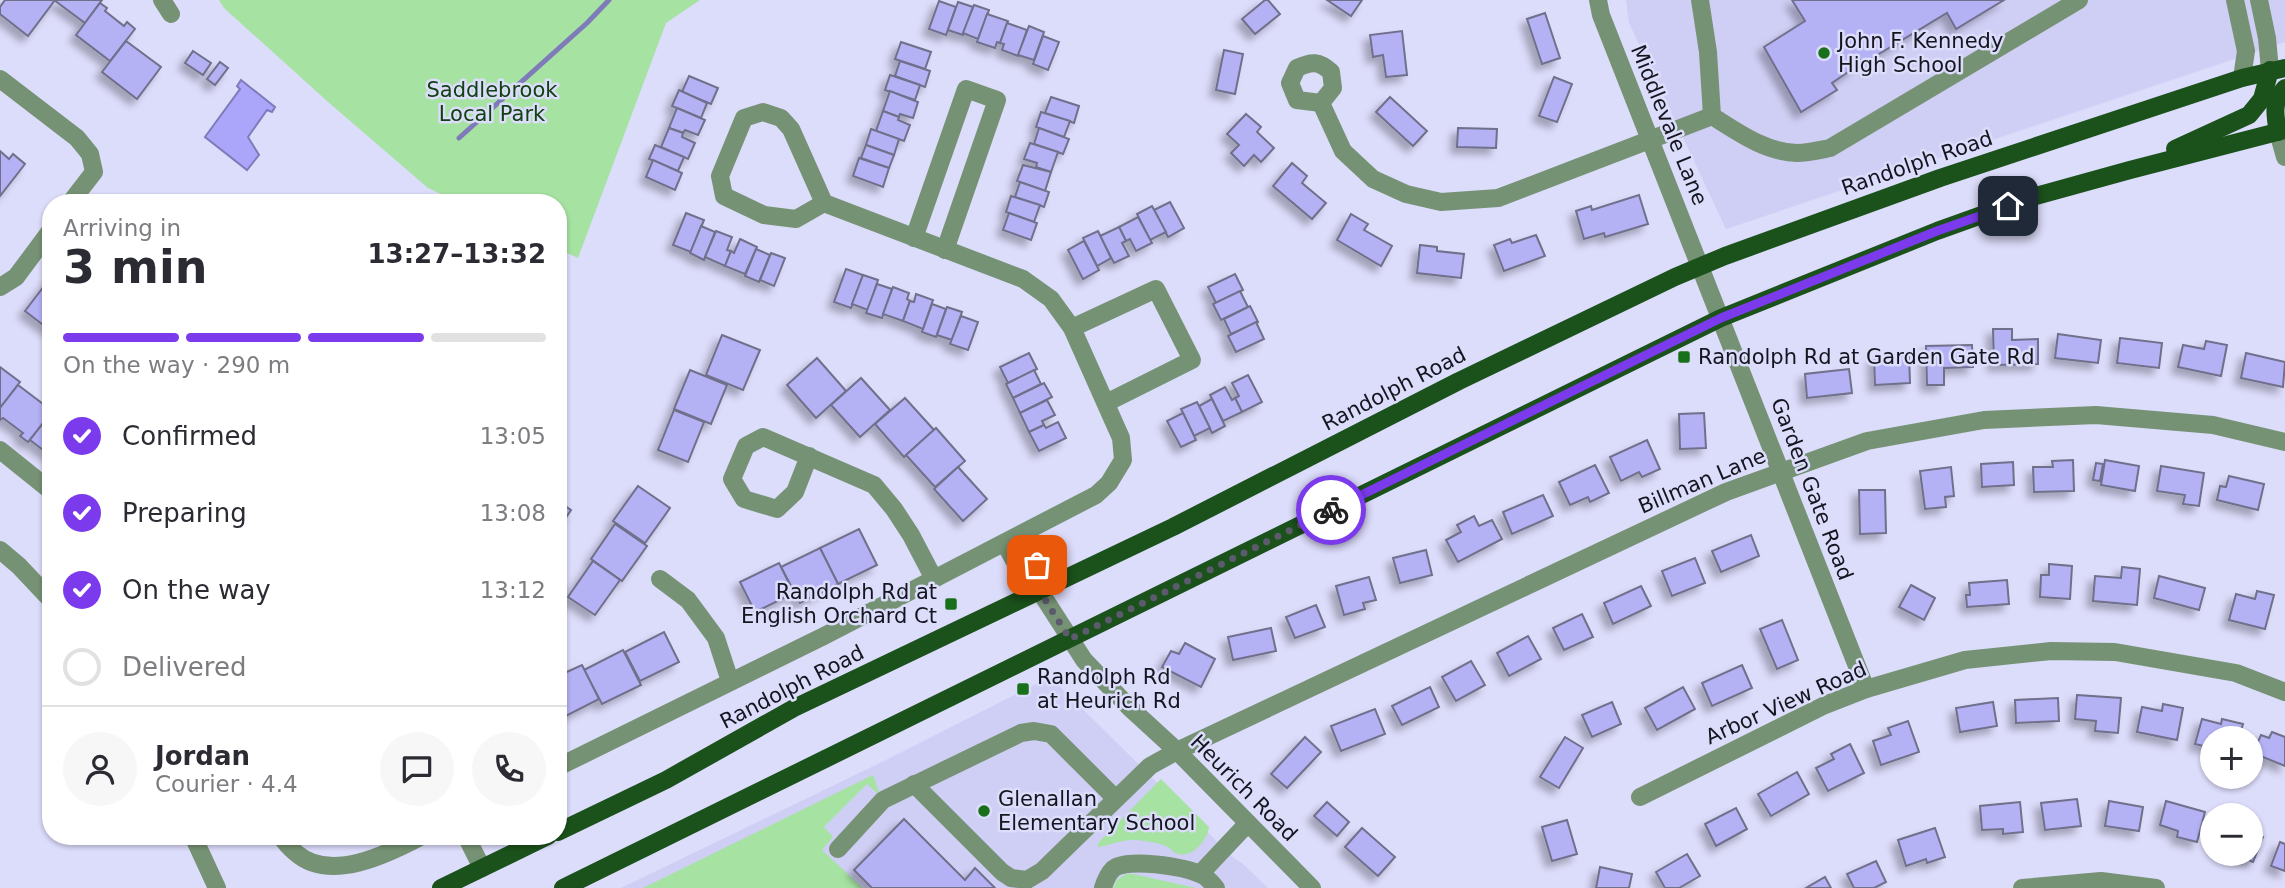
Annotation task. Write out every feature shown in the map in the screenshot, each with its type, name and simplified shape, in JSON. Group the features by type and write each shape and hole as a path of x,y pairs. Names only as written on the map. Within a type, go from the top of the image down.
{"main road":[{"name":"Randolph Road","path":"567,828 666,780 794,708 1173,527 1459,381 1701,266 1966,169 2242,78 2277,69"},
{"path":"2130,170 2249,114 2262,99 2277,69"},
{"path":"563,888 1721,318 1937,231 2032,197 2282,131 2275,114 2277,99 2285,89"},
{"path":"442,888 529,845"}],"street":[{"name":"Middlevale Lane","path":"1598,0 1601,15 1649,139 1701,266"},
{"path":"1700,0 1708,52 1712,116"},
{"path":"1712,116 1750,140 1774,149 1799,153 1830,148 2079,0"},
{"path":"2235,0 2246,51 2242,78"},
{"path":"2259,0 2277,69"},
{"path":"0,79 77,138 90,154 94,172 77,194"},
{"path":"914,237 966,89 997,100 946,250"},
{"path":"1321,103 1343,151 1373,179 1406,194 1441,202 1497,198 1712,116"},
{"path":"567,762 1012,540 1096,495 1109,483 1123,460 1121,438 1106,403 1072,328 1051,299 1023,279 824,203 791,129 781,118 763,112 744,118 720,176 724,196 764,215 796,219 824,203"},
{"path":"2282,131 2285,157"},
{"path":"0,287 16,277 42,241"},
{"name":"Garden Gate Road","path":"1701,266 1866,689"},
{"path":"1072,328 1156,289 1192,360 1106,403"},
{"name":"Billman Lane","path":"914,784 1002,872 1011,878 1027,880 1042,871 1150,766 1177,751 1726,492 1867,441 1984,420 2096,415 2213,425 2285,442"},
{"path":"808,456 795,492 777,509 744,499 732,479 746,446 763,437 808,456 874,485 911,535 934,579"},
{"path":"0,450 42,484"},
{"path":"1012,540 1037,565 1039,590"},
{"path":"0,550 42,590"},
{"name":"Randolph Road","path":"660,579 688,600 716,638 730,681"},
{"name":"Heurich Road","path":"1039,590 1093,669 1312,888"},
{"name":"Arbor View Road","path":"1640,797 1825,705 1866,689 1965,660 2051,651 2115,652 2235,673 2285,692"},
{"path":"838,849 883,800 1021,733 1034,731 1051,734 1115,798"},
{"path":"1200,874 1248,823"},
{"path":"197,845 217,888"},
{"path":"287,845 302,858 325,866 366,861 402,845"},
{"path":"470,845 482,868"},
{"path":"1103,888 1105,880 1114,868 1122,864 1147,863 1200,874 1216,888"},
{"path":"2022,888 2101,881 2155,888"}],"shaded area":[{"name":"John F. Kennedy High School","path":"1626,0 2285,0 2285,42 1726,229 1629,23"},
{"path":"241,80 275,107 272,112 267,110 248,137 259,155 247,170 205,137 240,89 237,86"},
{"name":"Glenallan Elementary School","path":"1050,677 1235,859 1268,888 621,888 882,762"}],"green space":[{"name":"Saddlebrook Local Park","path":"219,0 700,0 666,23 578,258 567,253 567,194 441,194 428,188 224,8"},
{"path":"873,775 879,792 867,784 824,827 833,837 822,850 863,888 643,888"},
{"path":"1161,779 1209,827 1199,846 1184,854 1175,853 1154,842 1137,840 1098,847 1098,843"},
{"path":"1126,874 1196,888 1113,888 1117,880"}],"building":[{"path":"5,0 55,0 28,36 0,14 0,7"},
{"path":"54,0 102,0 85,23"},
{"path":"1265,0 1280,14 1255,34 1242,19"},
{"path":"1327,0 1362,0 1351,16"},
{"name":"John F. Kennedy High School","path":"1792,0 2004,0 1956,29 1947,13 1864,63 1861,60 1832,83 1837,90 1801,112 1764,47 1805,21"},
{"path":"939,1 956,7 946,35 929,29"},
{"path":"958,2 973,7 963,35 948,30"},
{"path":"100,3 107,8 105,11 124,26 127,22 135,29 110,61 76,35"},
{"path":"974,5 989,10 978,39 963,33"},
{"path":"1545,13 1560,58 1542,64 1527,19"},
{"path":"987,14 1008,21 1000,43 997,42 995,48 977,42"},
{"path":"1007,23 1027,30 1018,56 1002,50 1004,44 1000,43"},
{"path":"1029,26 1044,32 1034,60 1018,55"},
{"path":"1402,31 1407,75 1386,77 1383,55 1373,57 1370,35"},
{"path":"1043,36 1059,42 1048,70 1033,64"},
{"path":"126,41 161,67 137,99 102,72"},
{"path":"901,42 931,52 925,69 895,59"},
{"path":"1224,50 1243,54 1235,94 1216,90"},
{"path":"193,51 211,63 203,75 185,63"},
{"path":"900,61 930,71 925,87 895,76"},
{"path":"220,62 228,68 215,85 207,79"},
{"path":"890,75 920,85 915,100 885,90"},
{"path":"689,76 718,88 711,104 682,92"},
{"path":"1554,77 1572,84 1557,122 1539,116"},
{"path":"679,90 707,103 701,118 672,106"},
{"path":"890,91 918,102 913,118 900,114 899,117 883,111"},
{"path":"1051,97 1079,106 1074,123 1045,113"},
{"path":"1390,97 1427,131 1413,146 1376,112"},
{"path":"677,108 705,120 698,135 669,128"},
{"path":"883,111 910,125 904,141 876,131"},
{"path":"1041,112 1070,121 1064,137 1036,127"},
{"path":"1246,114 1261,127 1257,132 1274,148 1261,162 1254,155 1244,166 1231,153 1239,145 1227,134"},
{"path":"669,128 683,133 682,137 695,143 688,159 661,147"},
{"path":"1039,128 1069,139 1063,154 1034,144"},
{"path":"1458,128 1497,129 1496,148 1457,147"},
{"path":"871,129 899,139 894,155 866,145"},
{"path":"1030,143 1058,152 1051,172 1024,159"},
{"path":"655,145 684,157 678,171 649,159"},
{"path":"866,145 894,155 889,168 861,158"},
{"path":"0,151 9,159 13,154 25,164 0,196"},
{"path":"859,158 889,168 883,187 853,176"},
{"path":"653,160 682,173 675,190 646,177"},
{"path":"1292,163 1307,176 1302,183 1326,203 1312,219 1273,186"},
{"path":"1023,165 1051,172 1045,191 1017,181"},
{"path":"1020,182 1049,192 1044,207 1015,197"},
{"path":"1639,195 1648,224 1605,237 1604,233 1584,239 1576,211 1591,206 1592,210"},
{"path":"1011,196 1040,205 1034,222 1006,212"},
{"path":"1170,202 1184,228 1168,237 1154,210"},
{"path":"1152,206 1166,232 1150,240 1137,214"},
{"path":"686,213 704,220 691,252 673,245"},
{"path":"1009,213 1037,223 1031,240 1003,230"},
{"path":"1351,214 1368,224 1364,230 1392,246 1381,266 1337,240"},
{"path":"1138,217 1152,243 1136,251 1130,239 1126,241 1119,227"},
{"path":"701,226 715,232 704,260 690,253"},
{"path":"1119,227 1126,241 1122,243 1129,256 1114,263 1100,236"},
{"path":"716,231 732,237 727,250 731,251 725,266 705,257"},
{"path":"1098,231 1111,258 1097,266 1083,238"},
{"path":"1536,235 1545,256 1504,271 1494,245 1510,239 1512,243"},
{"path":"740,239 757,247 745,274 725,266"},
{"path":"1084,241 1099,270 1083,279 1068,250"},
{"path":"1420,245 1437,247 1437,251 1464,254 1461,278 1417,273"},
{"path":"756,249 770,255 759,282 745,276"},
{"path":"771,253 785,258 774,286 760,280"},
{"path":"846,269 863,275 851,308 834,302"},
{"path":"1235,274 1243,290 1216,303 1208,287"},
{"path":"863,275 878,280 868,310 852,304"},
{"path":"877,284 892,289 882,318 866,313"},
{"path":"893,287 909,293 907,299 910,301 903,321 883,314"},
{"path":"42,289 42,324 25,311"},
{"path":"1240,291 1248,307 1221,320 1213,304"},
{"path":"916,294 933,300 923,329 903,321 910,301 914,302"},
{"path":"932,304 946,309 936,337 922,332"},
{"path":"1250,306 1258,322 1231,334 1224,319"},
{"path":"947,307 962,312 952,340 937,335"},
{"path":"961,316 978,322 968,350 950,344"},
{"path":"1256,322 1264,339 1236,352 1228,336"},
{"path":"1993,329 2012,329 2012,340 2038,339 2038,364 1994,365"},
{"path":"2058,334 2101,340 2098,363 2055,358"},
{"path":"722,335 760,350 743,390 706,375"},
{"path":"2120,338 2162,343 2159,368 2117,363"},
{"path":"2206,341 2227,345 2221,376 2178,367 2183,345 2204,349"},
{"path":"1972,345 1973,367 1944,368 1944,385 1927,385 1926,346"},
{"path":"1029,353 1037,369 1008,383 1000,367"},
{"path":"2246,353 2285,362 2283,387 2241,378"},
{"path":"1909,355 1910,383 1875,385 1874,357"},
{"path":"817,358 846,391 816,418 787,385"},
{"path":"0,367 20,382 0,408"},
{"path":"1849,369 1852,393 1807,398 1805,374"},
{"path":"690,370 727,385 711,424 674,409"},
{"path":"1034,370 1041,384 1013,398 1006,384"},
{"path":"1248,375 1262,402 1242,412 1235,398 1239,396 1232,383"},
{"path":"861,378 890,410 860,437 831,405"},
{"path":"1044,383 1052,397 1020,413 1013,398"},
{"path":"18,385 42,403 42,424 28,442 20,436 23,433 3,418 0,420 0,408"},
{"path":"1225,387 1242,412 1223,421 1210,395"},
{"path":"905,398 934,430 904,457 875,424"},
{"path":"1212,399 1225,426 1212,433 1199,406"},
{"path":"1047,400 1055,415 1042,421 1044,425 1029,432 1020,413"},
{"path":"1197,402 1210,428 1194,436 1181,409"},
{"path":"674,410 704,422 688,462 658,450"},
{"path":"1183,413 1196,440 1181,447 1167,421"},
{"path":"1704,413 1706,448 1680,449 1679,414"},
{"path":"1058,422 1066,438 1039,451 1029,432"},
{"path":"42,425 42,449 30,440"},
{"path":"936,428 965,461 935,487 906,455"},
{"path":"1647,440 1660,469 1642,477 1639,472 1621,481 1610,457"},
{"path":"2073,460 2074,491 2034,492 2033,467 2053,467 2052,461"},
{"path":"2105,460 2139,466 2135,491 2101,485"},
{"path":"2013,462 2014,485 1982,487 1981,464"},
{"path":"2096,463 2103,464 2100,481 2093,480"},
{"path":"1595,465 1609,493 1590,502 1588,497 1570,505 1559,482"},
{"path":"2161,466 2204,473 2199,506 2183,504 2185,495 2157,491"},
{"path":"958,467 987,499 963,521 934,489"},
{"path":"1951,467 1954,496 1945,497 1946,507 1925,509 1920,471"},
{"path":"2229,476 2264,484 2258,510 2217,500 2220,486 2226,487"},
{"path":"638,486 670,508 645,543 613,521"},
{"path":"1859,490 1885,490 1886,533 1860,534"},
{"path":"1543,495 1553,516 1512,534 1503,512"},
{"path":"1474,516 1479,526 1492,520 1502,539 1458,562 1446,540 1461,532 1457,525"},
{"path":"615,524 647,546 622,581 591,559"},
{"path":"859,529 877,565 838,584 820,548"},
{"path":"1751,535 1759,556 1721,572 1712,551"},
{"path":"820,548 838,584 800,603 781,567"},
{"path":"1426,550 1432,575 1400,583 1393,558"},
{"path":"1695,558 1705,583 1672,596 1662,571"},
{"path":"593,561 620,580 595,615 568,597"},
{"path":"779,563 794,593 755,612 740,582"},
{"path":"2049,564 2072,566 2070,599 2040,597 2041,575 2049,575"},
{"path":"2122,567 2140,569 2137,605 2093,601 2095,576 2121,578"},
{"path":"2159,576 2205,588 2199,610 2154,598"},
{"path":"1369,577 1376,600 1363,603 1365,609 1344,615 1336,586"},
{"path":"2007,580 2009,604 1967,607 1969,583"},
{"path":"1911,585 1935,598 1924,620 1899,607"},
{"path":"1641,586 1651,606 1613,624 1604,603"},
{"path":"2257,591 2274,595 2265,629 2229,620 2236,594 2255,599"},
{"path":"1316,605 1325,627 1295,638 1286,617"},
{"path":"1582,614 1593,637 1564,650 1553,628"},
{"path":"1782,620 1798,660 1777,669 1760,629"},
{"path":"1271,628 1276,651 1233,660 1228,637"},
{"path":"664,632 679,662 640,681 625,652"},
{"path":"1528,636 1541,659 1509,676 1497,653"},
{"path":"1185,643 1215,659 1201,687 1162,667 1171,651 1179,654"},
{"path":"623,650 641,685 602,704 584,670"},
{"path":"1471,661 1485,685 1456,701 1442,677"},
{"path":"582,665 599,699 567,715 567,672"},
{"path":"1742,665 1752,688 1712,706 1702,683"},
{"path":"1430,687 1439,707 1402,725 1392,706"},
{"path":"1683,687 1695,709 1657,730 1645,708"},
{"path":"2077,695 2121,698 2118,733 2095,731 2096,721 2075,719"},
{"path":"2058,698 2059,721 2016,723 2015,700"},
{"path":"1612,702 1621,724 1592,737 1582,715"},
{"path":"1993,702 1997,726 1960,732 1956,708"},
{"path":"2163,704 2183,708 2177,740 2137,732 2142,707 2162,711"},
{"path":"1375,709 1385,734 1341,751 1331,726"},
{"path":"2202,719 2221,724 2222,719 2243,724 2242,726 2200,726"},
{"path":"1908,721 1919,752 1881,765 1873,741 1891,735 1888,728"},
{"path":"2200,726 2200,745 2195,744"},
{"path":"2272,732 2285,737 2285,766 2263,757 2263,736 2269,738"},
{"path":"1305,737 1321,752 1287,788 1271,774"},
{"path":"1565,737 1583,748 1559,788 1540,777"},
{"path":"1850,744 1864,773 1828,791 1816,768 1834,759 1831,754"},
{"path":"1797,772 1809,794 1771,816 1758,794"},
{"path":"2077,799 2081,826 2045,830 2041,803"},
{"path":"2109,801 2143,807 2139,831 2105,826"},
{"path":"2166,801 2200,811 2197,842 2177,837 2178,831 2160,825"},
{"path":"1327,802 1349,822 1337,836 1314,816"},
{"path":"2020,802 2023,832 2003,834 2003,829 1982,830 1980,806"},
{"path":"1736,808 1747,829 1716,846 1705,824"},
{"name":"Glenallan Elementary School","path":"904,819 965,880 975,868 995,888 872,888 854,870"},
{"path":"1567,820 1577,854 1552,861 1542,827"},
{"path":"1362,828 1395,857 1378,876 1345,847"},
{"path":"1935,828 1945,857 1927,863 1926,859 1906,866 1898,840"},
{"path":"2280,842 2285,844 2285,871 2271,866"},
{"path":"1687,854 1700,876 1679,888 1665,888 1656,872"},
{"path":"1876,861 1886,882 1874,888 1854,888 1847,874"},
{"path":"1600,867 1632,874 1629,888 1596,888"},
{"path":"1825,877 1831,888 1806,888"}],"waterway":[{"path":"459,138 609,0"}],"way so far":[{"path":"1037,565 1039,590 1070,639 1331,510"}],"place":[{"name":"John F. Kennedy High School","path":"1824,53"},
{"name":"Randolph Rd at Garden Gate Rd","path":"1684,357"},
{"name":"Randolph Rd at English Orchard Ct","path":"951,604"},
{"name":"Randolph Rd at Heurich Rd","path":"1023,689"},
{"name":"Glenallan Elementary School","path":"984,811"}],"route":[{"path":"1331,510 1721,318 1937,231 2008,206"}]}
